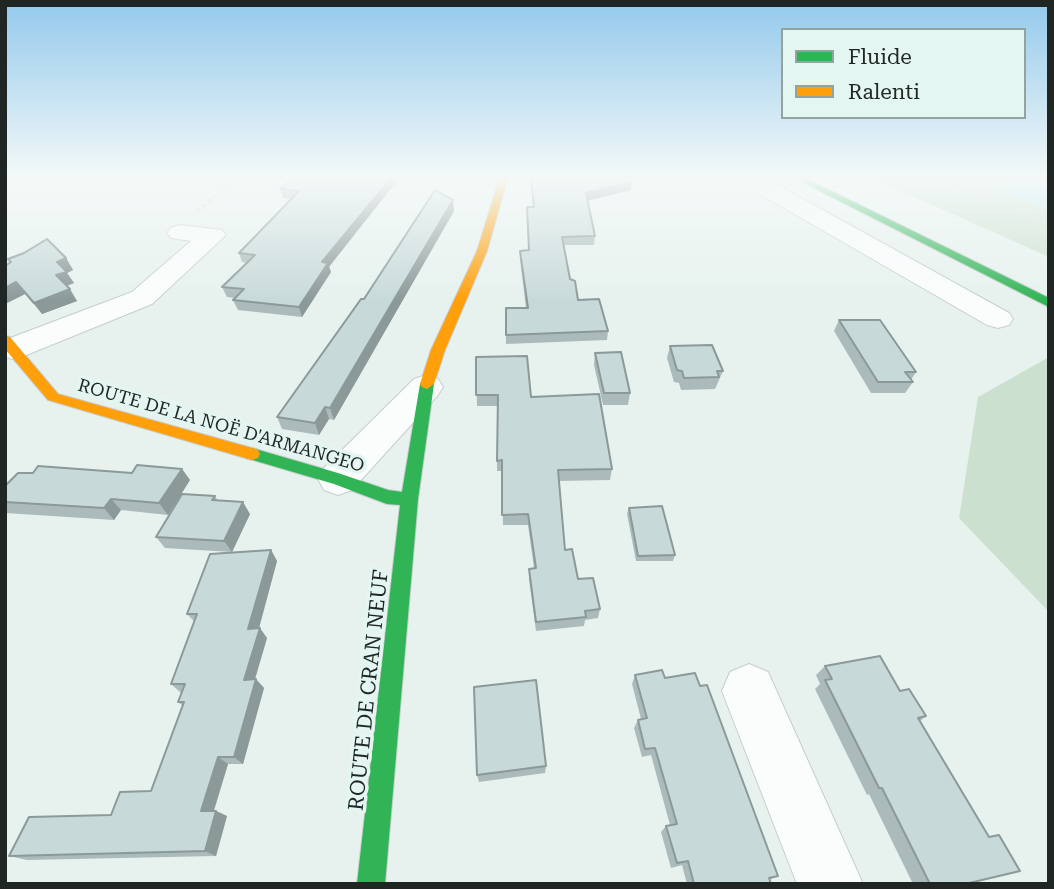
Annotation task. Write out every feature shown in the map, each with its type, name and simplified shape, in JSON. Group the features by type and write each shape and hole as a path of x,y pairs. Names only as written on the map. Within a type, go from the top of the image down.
{"main road":[{"name":"ROUTE DE CRAN NEUF","path":"371,884 409,499 426,387 438,350 482,251 492,218"},
{"path":"878,218 1049,303"},
{"path":"945,252 980,282 1049,317"},
{"name":"ROUTE DE LA NOË D'ARMANGEO","path":"9,344 53,397 338,479 387,496 409,499"}],"street":[{"path":"820,218 998,319"},
{"path":"9,344 142,298 213,235 180,233"},
{"path":"338,479 426,387"},
{"path":"750,691 830,884"}],"path":[{"path":"180,233 187,218"}],"green space":[{"path":"962,218 1049,218 1049,257"},
{"path":"1049,357 1049,612 959,518 978,397"}],"building":[{"path":"272,218 358,218 322,262 328,263 299,307 233,300 244,289 222,287 255,255 239,253"},
{"path":"416,218 442,218 330,408 325,407 315,423 277,417 361,299 364,299"},
{"path":"528,218 591,218 595,236 562,237 570,279 575,281 578,300 599,299 608,331 506,335 506,308 528,308 520,251 529,250"},
{"path":"47,239 66,258 57,262 67,272 56,275 70,289 34,303 16,282 5,288 5,266 11,262 8,259"},
{"path":"839,320 880,320 916,372 905,372 913,382 878,382"},
{"path":"712,345 723,371 717,371 719,377 684,378 682,371 677,370 670,346"},
{"path":"621,352 630,393 604,393 595,353"},
{"path":"527,356 531,397 599,394 612,469 558,470 565,550 572,549 578,579 593,578 600,609 585,611 586,617 536,622 529,569 536,568 528,514 502,515 502,460 497,461 498,395 476,395 476,357"},
{"path":"137,465 182,469 159,503 111,499 104,508 5,502 5,486 18,473 33,473 38,466 132,473"},
{"path":"182,494 215,496 212,500 243,502 224,541 156,537"},
{"path":"662,506 675,555 638,556 629,508"},
{"path":"271,550 248,629 260,628 244,680 256,679 234,757 218,757 201,811 216,811 205,851 9,856 29,817 111,815 120,792 151,791 184,702 178,702 185,684 171,684 197,614 187,614 210,554"},
{"path":"880,656 900,691 909,689 926,716 918,718 989,837 999,835 1020,871 965,884 930,884 825,680 832,679 825,666"},
{"path":"662,670 665,678 695,673 700,686 707,685 778,876 769,878 771,884 694,884 688,861 677,863 666,826 677,824 655,748 645,749 638,720 647,718 635,675"},
{"path":"536,680 546,766 477,775 474,687"}],"traffic: fast":[{"path":"879,218 1049,303"},
{"path":"371,884 409,499 427,384"},
{"path":"252,454 338,479 387,497 409,499"}],"traffic: slow":[{"path":"427,384 438,350 482,251 492,218"},
{"path":"5,340 53,397 252,454"}]}
